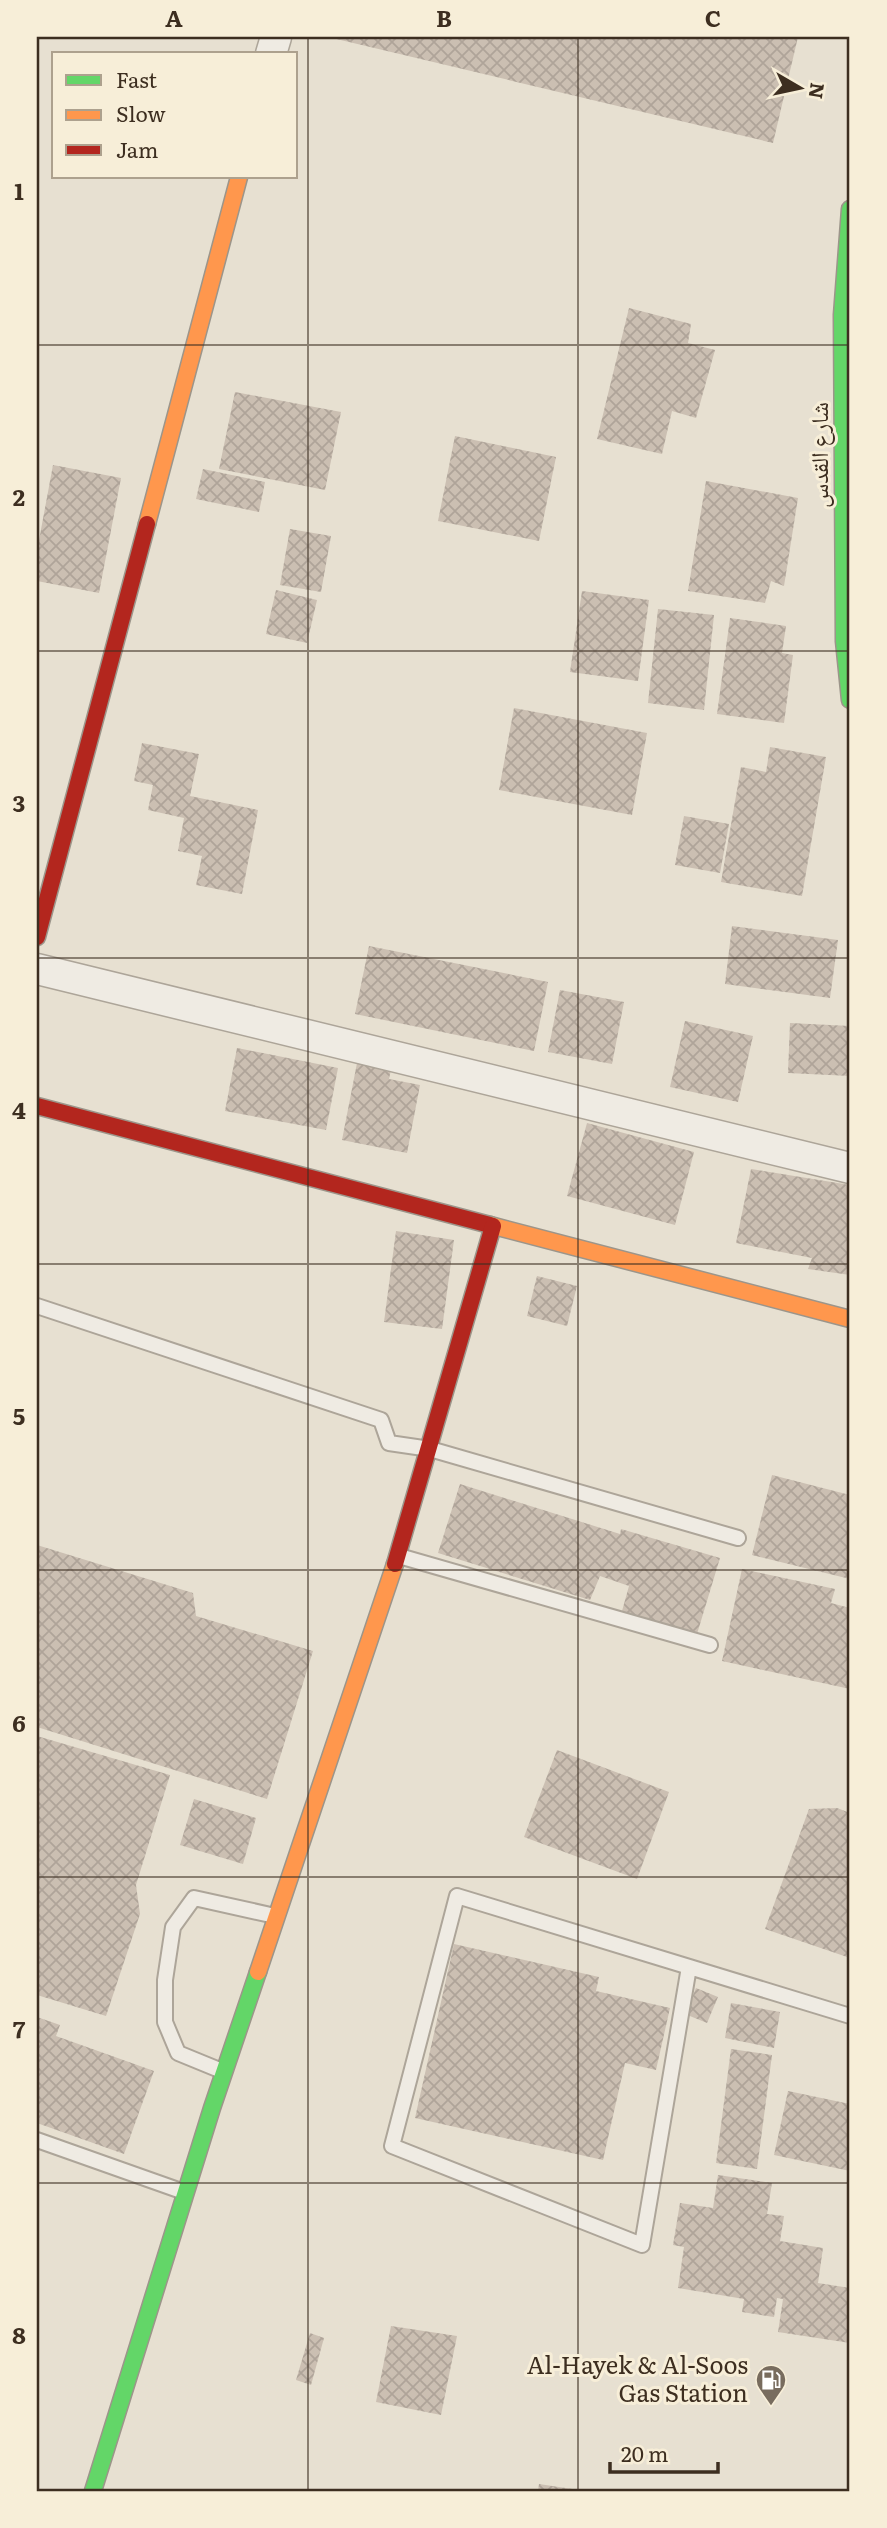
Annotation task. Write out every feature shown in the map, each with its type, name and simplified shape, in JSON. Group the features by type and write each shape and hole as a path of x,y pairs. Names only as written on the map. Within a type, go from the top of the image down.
{"street":[{"path":"37,937 239,178"},
{"name":"شارع القدس","path":"850,209 846,316 844,642 850,700"},
{"path":"37,969 850,1168"},
{"path":"37,1106 850,1319"},
{"path":"93,2491 224,2072 398,1556 493,1226"}],"lane":[{"path":"37,1306 381,1420 389,1443 430,1449 738,1538"},
{"path":"398,1556 710,1644"},
{"path":"689,1967 642,2245 392,2146 457,1896 689,1967 850,2017"},
{"path":"224,2072 178,2053 165,2022 165,1980 173,1927 194,1898 276,1916"},
{"path":"37,2140 186,2193"}],"building":[{"path":"328,37 798,37 773,143"},
{"path":"629,308 691,324 688,343 715,350 696,418 672,411 662,454 597,439"},
{"path":"235,392 341,412 325,490 219,469"},
{"path":"455,436 556,457 539,541 438,521"},
{"path":"53,465 121,478 99,593 37,581 37,551"},
{"path":"203,469 265,482 259,512 196,499"},
{"path":"706,481 798,498 784,586 771,581 765,603 688,591"},
{"path":"290,529 331,536 321,592 280,585"},
{"path":"276,590 317,600 307,643 266,634"},
{"path":"582,591 649,600 638,681 570,672"},
{"path":"658,609 714,615 704,710 648,703"},
{"path":"730,618 786,626 782,653 793,655 784,723 717,714"},
{"path":"514,708 647,733 632,815 499,790"},
{"path":"142,743 199,754 190,796 258,810 242,894 196,885 202,856 178,851 184,818 148,810 153,785 134,781"},
{"path":"770,747 826,757 802,896 721,882 741,767 766,772"},
{"path":"684,816 729,824 720,873 675,865"},
{"path":"732,926 838,940 830,998 725,984"},
{"path":"369,946 548,982 534,1051 355,1014"},
{"path":"560,990 624,1002 612,1064 548,1052"},
{"path":"685,1021 753,1036 738,1102 670,1087"},
{"path":"790,1023 850,1026 850,1076 788,1073"},
{"path":"237,1048 338,1068 326,1130 225,1111"},
{"path":"358,1058 392,1065 389,1079 420,1085 407,1153 342,1140"},
{"path":"587,1123 694,1152 675,1225 567,1196"},
{"path":"751,1169 850,1185 850,1275 808,1269 812,1258 736,1243"},
{"path":"396,1231 454,1240 442,1329 384,1322"},
{"path":"537,1276 577,1286 567,1326 527,1316"},
{"path":"772,1475 850,1495 850,1579 752,1555"},
{"path":"460,1484 620,1534 621,1529 720,1558 697,1634 622,1611 629,1586 600,1576 590,1600 438,1553"},
{"path":"37,1545 193,1593 196,1616 313,1651 267,1799 37,1727"},
{"path":"742,1569 835,1589 831,1603 850,1608 850,1689 722,1661"},
{"path":"37,1736 170,1775 136,1885 140,1914 106,2016 37,1995"},
{"path":"557,1750 669,1792 637,1879 524,1837"},
{"path":"194,1799 256,1818 243,1864 180,1845"},
{"path":"837,1808 850,1813 850,1958 765,1929 809,1809"},
{"path":"454,1944 599,1977 596,1991 670,2008 656,2070 625,2063 603,2160 415,2118"},
{"path":"696,1988 718,1997 707,2023 685,2014"},
{"path":"731,2003 780,2012 774,2048 725,2038"},
{"path":"37,2017 60,2025 56,2036 154,2071 124,2154 37,2123"},
{"path":"731,2049 772,2055 757,2169 716,2163"},
{"path":"788,2091 850,2104 850,2171 774,2155"},
{"path":"718,2175 772,2183 767,2214 784,2216 780,2241 823,2248 818,2283 850,2288 850,2343 778,2332 783,2299 777,2298 774,2317 742,2312 744,2299 678,2288 684,2247 673,2245 680,2203 713,2208"},
{"path":"391,2326 457,2336 441,2415 376,2402"},
{"path":"310,2333 324,2338 311,2385 296,2380"},
{"path":"539,2484 579,2490 579,2491 538,2491"}],"traffic: fast":[{"path":"850,209 842,315 844,641 850,700"},
{"path":"93,2491 212,2108 258,1972"}],"traffic: slow":[{"path":"147,524 239,178"},
{"path":"490,1225 850,1319"},
{"path":"258,1972 395,1564"}],"traffic: jam":[{"path":"37,937 147,524"},
{"path":"37,1106 490,1225"},
{"path":"395,1564 493,1226"}],"place":[{"name":"Al-Hayek & Al-Soos Gas Station","path":"771,2407"}]}
